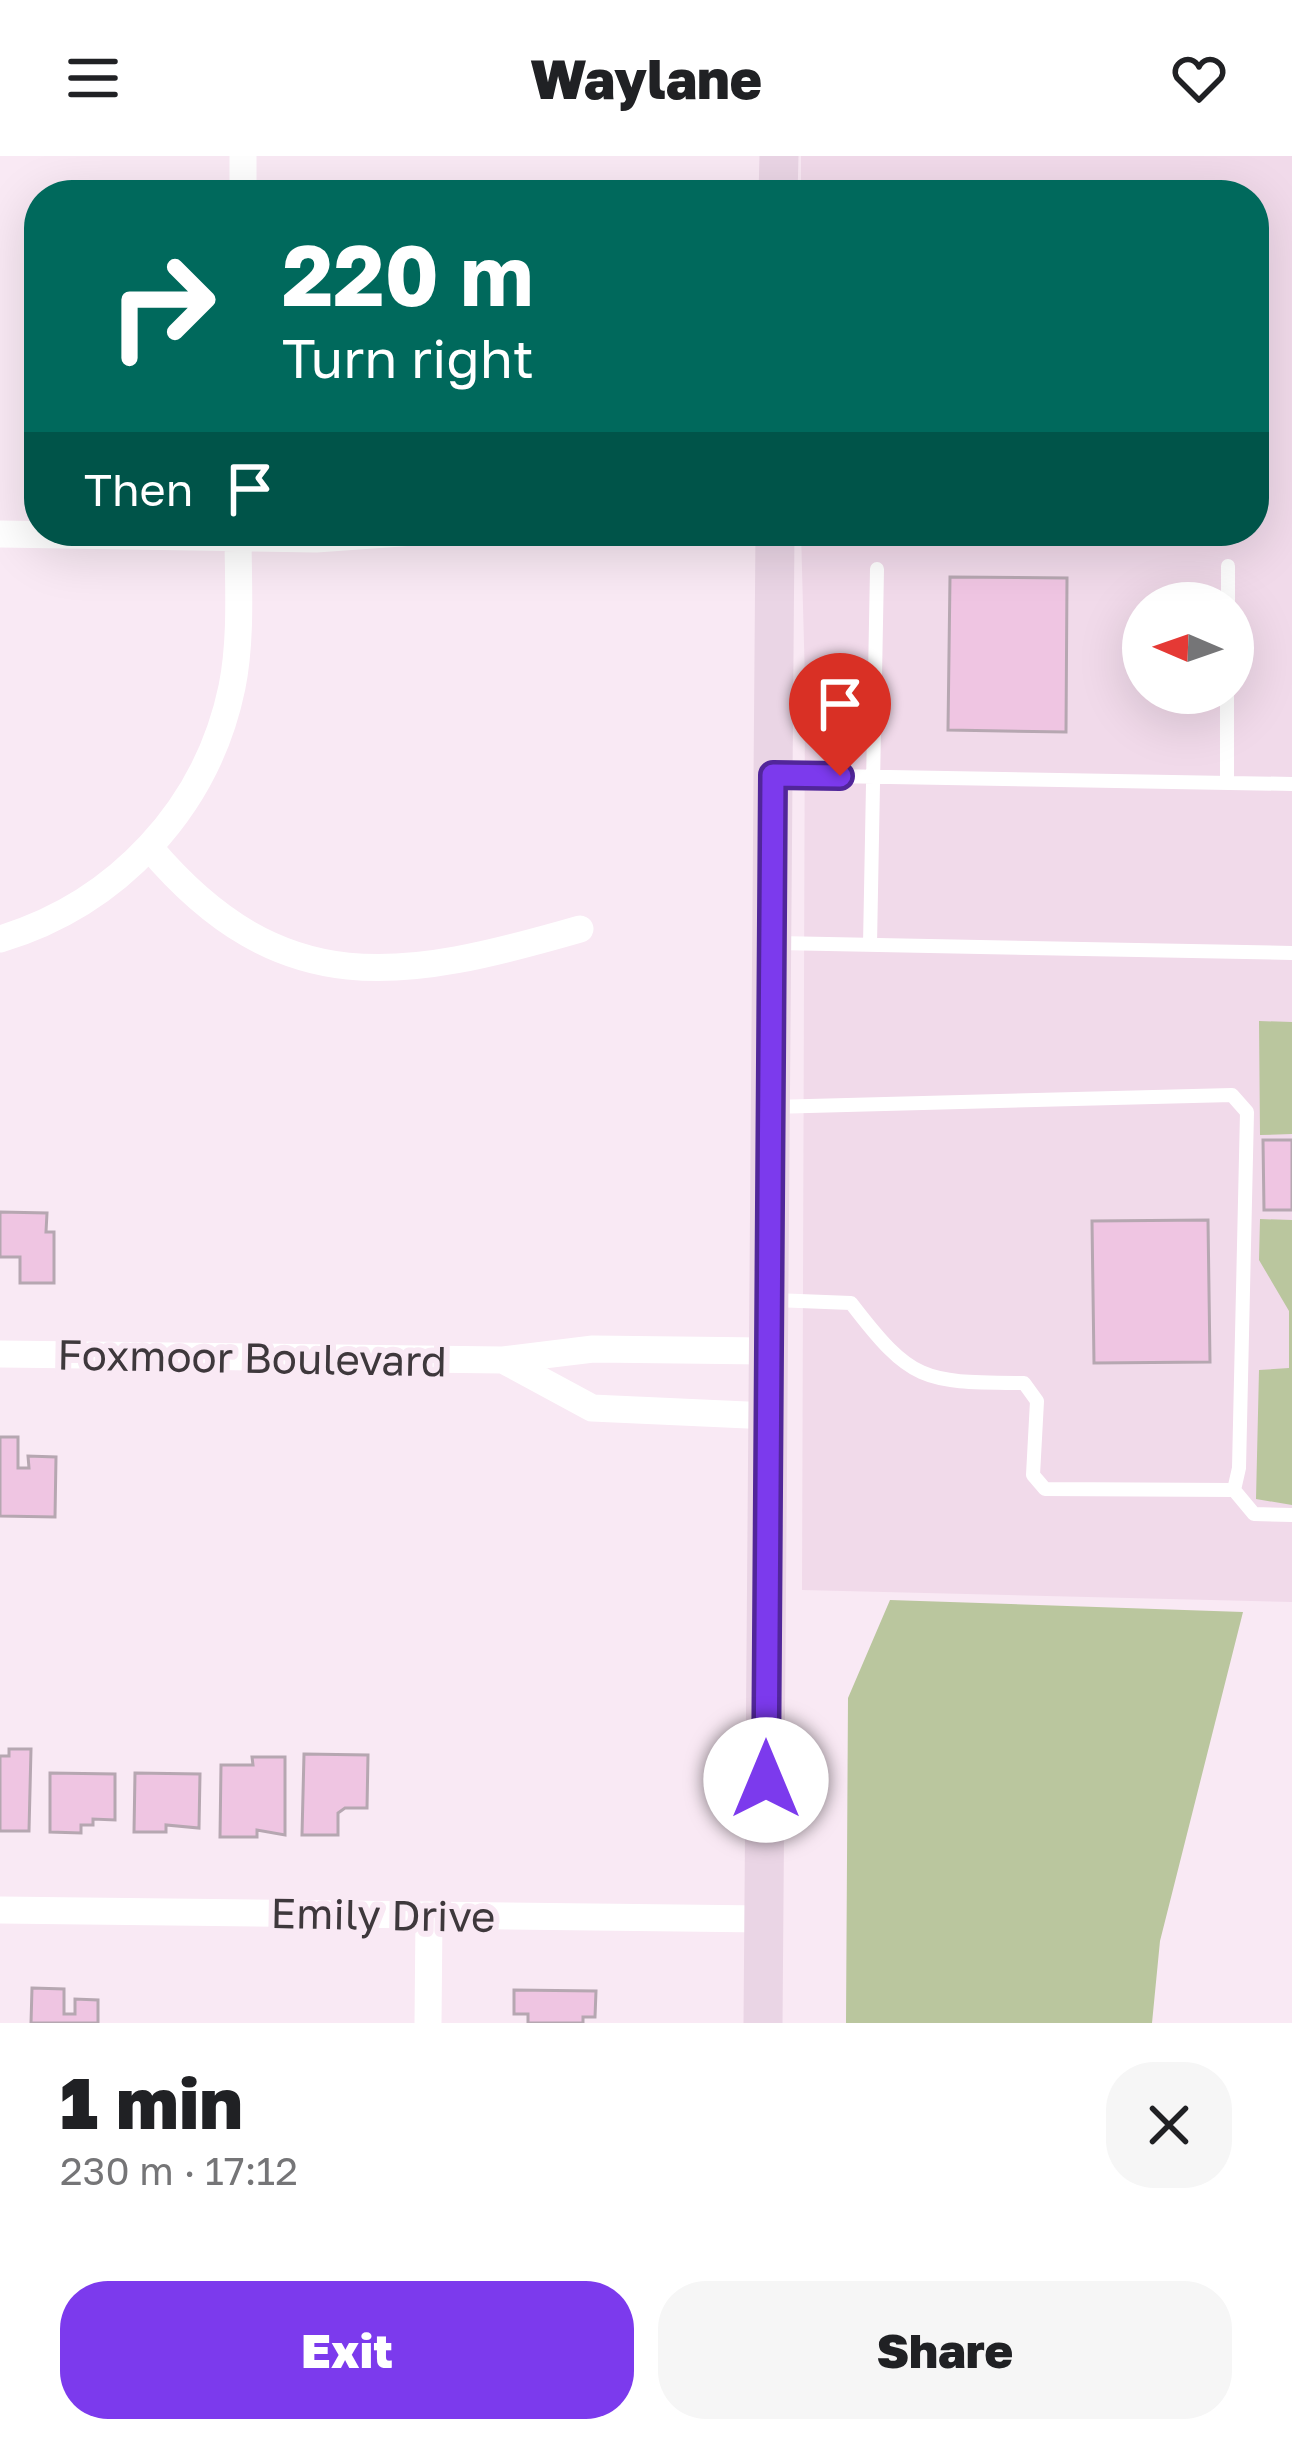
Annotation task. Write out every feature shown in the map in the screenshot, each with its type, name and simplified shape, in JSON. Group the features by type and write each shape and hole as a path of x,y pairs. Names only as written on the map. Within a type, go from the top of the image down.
{"main road":[{"path":"763,2023 775,546"}],"street":[{"path":"0,939 82,904 150,848 194,789 224,718 237,652 238,546"},
{"path":"150,848 207,907 242,931 321,962 370,970 464,963 580,929"},
{"name":"Foxmoor Boulevard","path":"0,1354 503,1360 593,1349 769,1351"},
{"name":"Foxmoor Boulevard","path":"503,1360 592,1408 768,1416"},
{"name":"Emily Drive","path":"0,1910 765,1919"},
{"path":"428,2023 429,1915"}],"lane":[{"path":"1228,566 1228,582"},
{"path":"870,945 877,569"},
{"path":"1227,714 1227,783"},
{"path":"773,775 1292,784"},
{"path":"772,943 1292,952"},
{"path":"770,1107 1232,1095 1247,1112 1239,1468 1234,1490"},
{"path":"769,1300 851,1303 895,1360 929,1377 1024,1383 1037,1400 1033,1475 1046,1489 1234,1490 1254,1514 1292,1515"}],"shaded area":[{"path":"801,156 1292,156 1292,1602 802,1590 801,546 1269,546 1269,180 801,180"}],"green space":[{"path":"1259,1021 1292,1022 1292,1134 1260,1135"},
{"path":"1260,1219 1292,1220 1292,1505 1256,1499 1259,1370 1289,1368 1289,1311 1259,1260"},
{"path":"890,1600 1243,1612 1160,1941 1152,2023 846,2023 848,1698"}],"building":[{"path":"950,577 1067,578 1066,732 948,730"},
{"path":"1263,1140 1292,1140 1292,1210 1264,1210"},
{"path":"0,1212 47,1213 46,1232 54,1232 54,1283 20,1283 20,1257 0,1257"},
{"path":"1208,1220 1210,1362 1094,1363 1092,1221"},
{"path":"0,1437 18,1437 18,1468 29,1468 28,1456 56,1457 55,1517 0,1516"},
{"path":"9,1749 31,1749 29,1831 0,1831 0,1756 9,1756"},
{"path":"304,1754 368,1755 367,1808 345,1808 338,1813 338,1835 302,1835"},
{"path":"252,1757 285,1757 285,1835 257,1830 257,1837 220,1837 221,1765 253,1765"},
{"path":"50,1773 115,1774 115,1820 93,1819 93,1825 81,1825 81,1833 50,1832"},
{"path":"135,1773 200,1774 199,1828 166,1825 166,1832 134,1832"},
{"path":"32,1988 64,1989 64,2014 75,2014 75,1999 98,2000 98,2023 31,2023"},
{"path":"514,1990 596,1991 595,2017 583,2017 583,2023 528,2023 528,2014 514,2014"}],"route":[{"path":"766,1780 773,775 840,776"}]}
